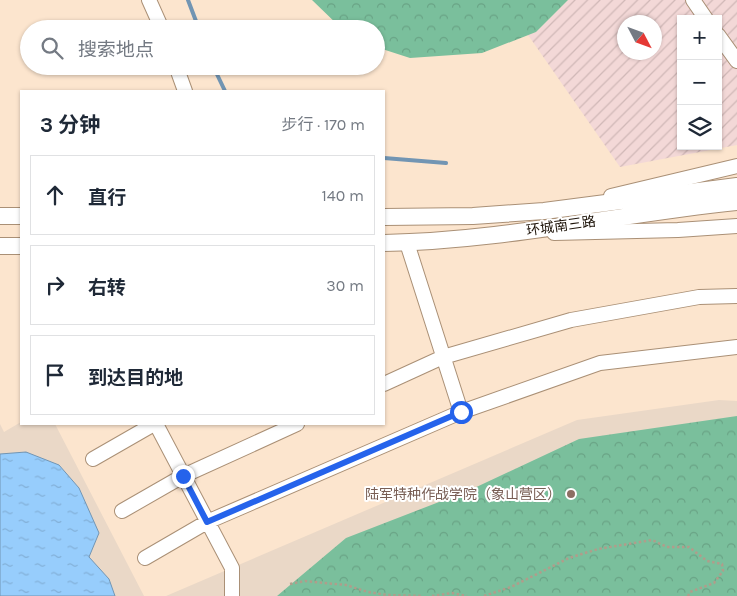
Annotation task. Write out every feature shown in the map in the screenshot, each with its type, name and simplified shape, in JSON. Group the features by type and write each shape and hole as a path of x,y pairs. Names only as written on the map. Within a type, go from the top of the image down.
{"main road":[{"name":"环城南三路","path":"385,217 473,216 544,211 737,186"},
{"name":"环城南三路","path":"385,244 555,228 666,209 737,202"},
{"path":"0,216 20,216"},
{"path":"0,246 20,246"}],"street":[{"path":"149,0 158,20"},
{"path":"692,0 703,15"},
{"path":"722,40 737,61"},
{"path":"179,75 185,90"},
{"path":"544,211 737,166"},
{"path":"493,235 678,230 737,226"},
{"path":"407,243 461,412"},
{"path":"385,384 443,357 571,320 699,297 737,296"},
{"path":"145,558 207,522 461,412 600,363 737,347"},
{"path":"93,459 153,425"},
{"path":"156,425 232,568 232,596"},
{"path":"122,511 183,476 295,425"}],"path":[{"path":"484,596 511,587 569,558 598,549 652,540 667,547 690,546 707,562 722,564 723,571 714,583 690,592 688,596"},
{"path":"290,584 305,581 346,585 368,592 387,595 423,596"},
{"path":"432,596 452,593 467,596"}],"shaded area":[{"path":"568,0 737,0 737,145 722,148 722,15 677,15 677,150 710,150 620,167 528,35 536,32"},
{"name":"陆军特种作战学院（象山营区）","path":"719,400 737,401 737,596 166,596 577,420"},
{"path":"20,423 20,425 56,425 144,596 0,596 0,424 4,432"}],"green space":[{"path":"312,0 568,0 536,32 482,53 410,58 385,50 385,20 333,20"},
{"name":"陆军特种作战学院（象山营区）","path":"737,416 737,596 277,596 346,538 470,490 579,439"}],"water":[{"path":"26,452 59,465 79,488 99,533 89,557 109,579 115,596 0,596 0,454"}],"waterway":[{"path":"188,0 196,20"},
{"path":"217,75 225,90"},
{"path":"385,158 446,163"}],"place":[{"name":"陆军特种作战学院（象山营区）","path":"571,494"}],"route":[{"path":"183,476 207,522 461,412"}]}
